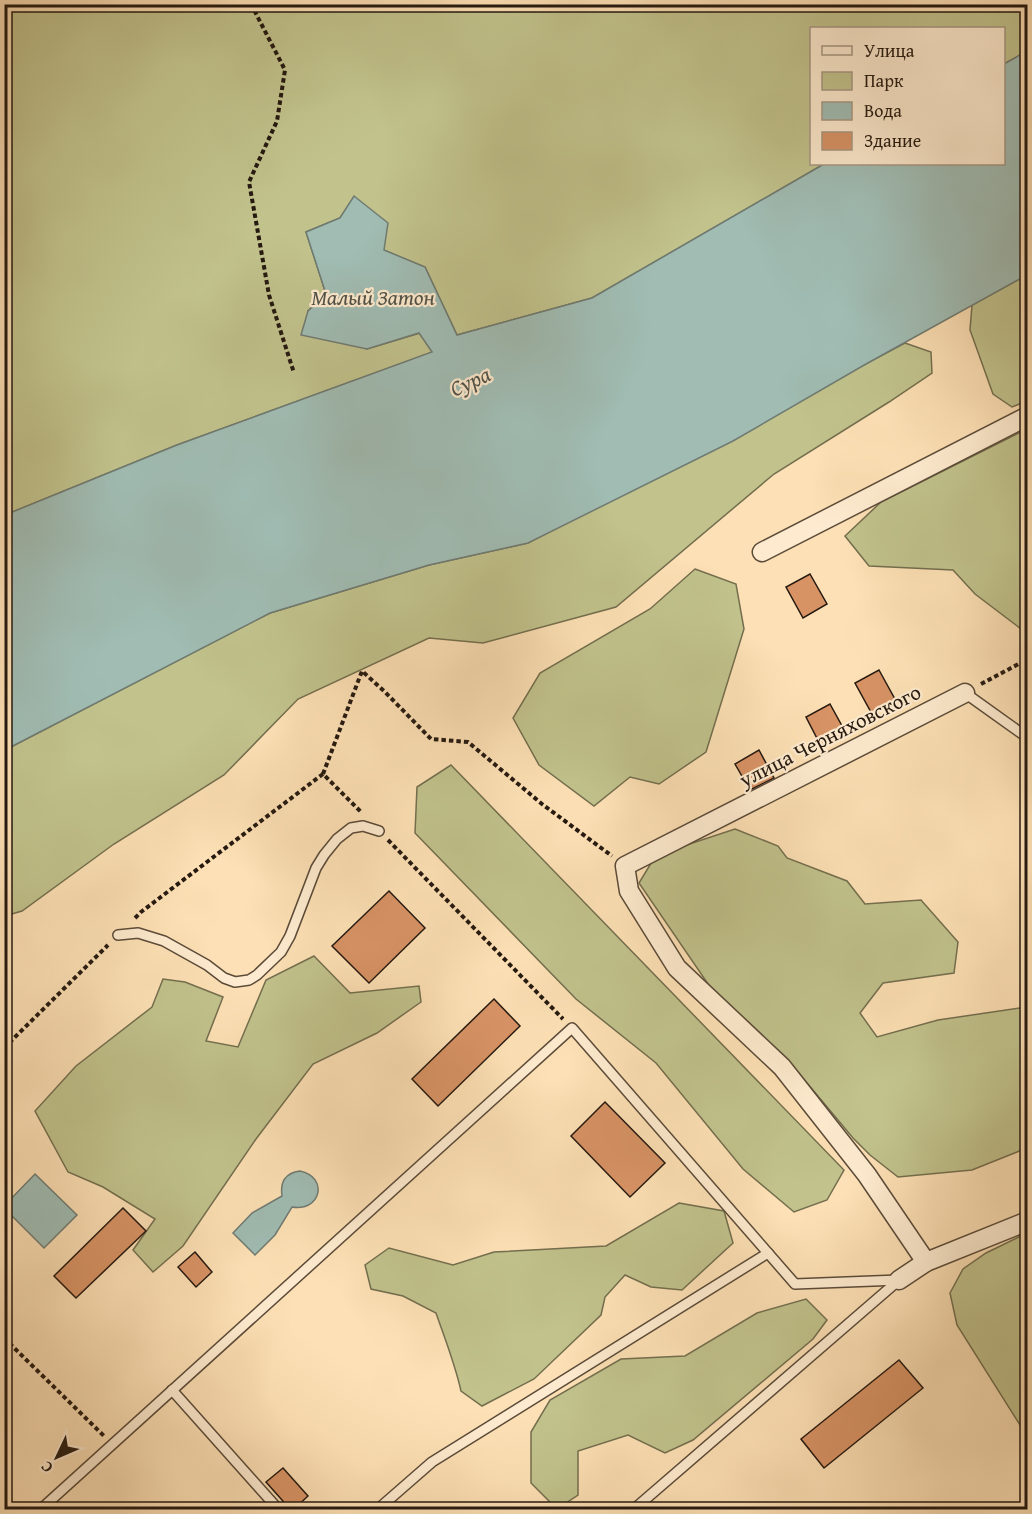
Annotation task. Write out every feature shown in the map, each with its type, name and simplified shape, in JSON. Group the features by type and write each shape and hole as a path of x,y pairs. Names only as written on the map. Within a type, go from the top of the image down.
{"street":[{"path":"762,552 1028,416"},
{"name":"улица Черняховского","path":"625,866 965,693"},
{"path":"625,866 629,891 677,968 782,1067 867,1175 926,1262"},
{"path":"899,1280 926,1262 1028,1221"}],"lane":[{"path":"965,693 1028,738"},
{"path":"118,935 138,933 164,942 207,965 224,978 235,982 249,980 280,952 290,936 316,868 337,839 351,828 363,826 379,831"},
{"path":"40,1509 572,1028 795,1284 899,1280"},
{"path":"377,1509 432,1462 768,1253"},
{"path":"633,1509 899,1280"},
{"path":"172,1390 279,1509"}],"path":[{"path":"251,4 285,70 277,121 249,182 269,295 294,373"},
{"path":"965,693 1028,659"},
{"path":"323,774 362,671 431,739 468,742 542,804 625,866"},
{"path":"4,1338 112,1444"}],"green space":[{"path":"1027,4 1028,51 1005,63 1005,27 810,27 810,165 822,165 592,298 457,335 425,267 383,250 354,197 340,218 306,232 326,294 308,311 367,349 420,333 433,352 177,445 5,515 4,5"},
{"path":"1027,275 1027,401 1012,407 993,394 970,330 972,305"},
{"path":"905,343 931,352 932,373 774,474 616,607 483,643 429,638 298,699 224,775 114,844 22,911 5,916 5,750 270,613 429,565 528,543"},
{"path":"1027,429 1027,631 1025,632 975,594 953,570 869,566 845,536 881,502"},
{"path":"695,569 736,584 744,629 706,752 659,784 630,777 594,806 539,765 513,718 540,673 650,609"},
{"path":"451,765 844,1170 827,1200 794,1212 743,1169 656,1063 576,999 415,833 417,787"},
{"path":"735,829 778,846 787,858 847,881 865,904 921,900 958,942 954,973 883,983 860,1013 877,1037 938,1020 1027,1007 1027,1148 972,1170 898,1177 853,1138 792,1065 721,1003 639,883 656,855"},
{"path":"314,956 350,993 419,986 421,1002 377,1033 313,1064 256,1139 183,1246 153,1272 133,1250 155,1219 103,1187 68,1172 35,1111 76,1066 152,1007 163,979 185,982 223,997 206,1041 238,1047 266,980"},
{"path":"679,1203 724,1211 733,1243 682,1290 651,1287 625,1275 605,1297 601,1315 534,1379 482,1406 461,1391 436,1313 403,1296 371,1289 365,1265 389,1248 453,1265 494,1252 606,1246"},
{"path":"1027,1233 1027,1434 957,1325 950,1293 963,1269 986,1253"},
{"path":"806,1299 827,1320 813,1339 693,1440 665,1453 628,1435 578,1451 578,1495 557,1509 531,1483 531,1432 550,1400 621,1359 685,1356 757,1313"}],"water":[{"path":"1027,51 1027,275 733,441 528,543 429,565 270,613 5,750 5,515 177,445 432,352 419,333 367,349 301,335 308,311 326,294 306,232 340,218 354,196 388,223 384,250 425,267 457,335 592,298 822,165 1005,165 1005,63"},
{"path":"300,1171 309,1174 315,1180 318,1193 315,1199 302,1207 292,1207 275,1235 255,1255 233,1233 252,1213 282,1196 283,1182 287,1176"},
{"path":"35,1174 77,1215 44,1248 5,1209 5,1205"}],"building":[{"path":"810,574 827,604 803,618 786,587"},
{"path":"879,670 896,701 872,714 855,683"},
{"path":"830,704 847,735 822,748 806,717"},
{"path":"759,750 774,778 750,790 735,764"},
{"path":"389,891 425,928 369,983 332,946"},
{"path":"494,999 520,1026 438,1106 412,1079"},
{"path":"605,1102 665,1163 630,1197 571,1136"},
{"path":"123,1208 146,1231 76,1298 54,1276"},
{"path":"195,1252 212,1272 196,1287 178,1267"},
{"path":"899,1360 923,1388 824,1468 801,1439"},
{"path":"283,1468 308,1496 294,1509 290,1509 266,1482"}],"water label":[{"name":"Малый Затон","path":"373,297"},
{"name":"Сура","path":"470,381"}]}
